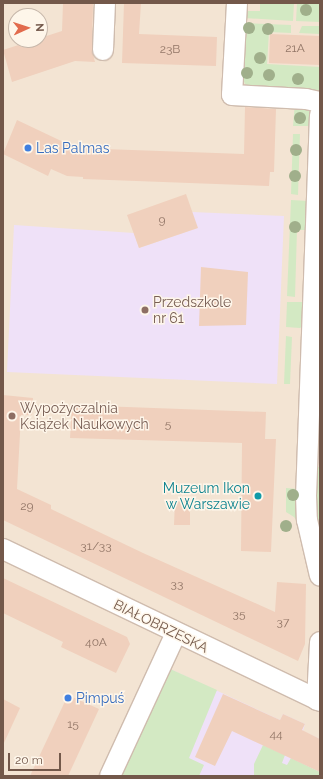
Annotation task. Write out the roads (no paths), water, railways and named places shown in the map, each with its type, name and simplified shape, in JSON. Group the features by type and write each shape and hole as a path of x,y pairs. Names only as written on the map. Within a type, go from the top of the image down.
{"street":[{"path":"103,50 105,3"},
{"path":"236,3 232,95 306,99 320,102"},
{"path":"320,115 306,495 307,520 320,576"},
{"name":"BIAŁOBRZESKA","path":"3,549 176,633 319,700"},
{"path":"110,776 176,633"},
{"path":"319,700 320,642"}],"place":[{"name":"Las Palmas","path":"28,148"},
{"name":"Przedszkole nr 61","path":"145,310"},
{"name":"Wypożyczalnia Książek Naukowych","path":"12,416"},
{"name":"Muzeum Ikon w Warszawie","path":"258,496"},
{"name":"Pimpuś","path":"68,698"}]}
